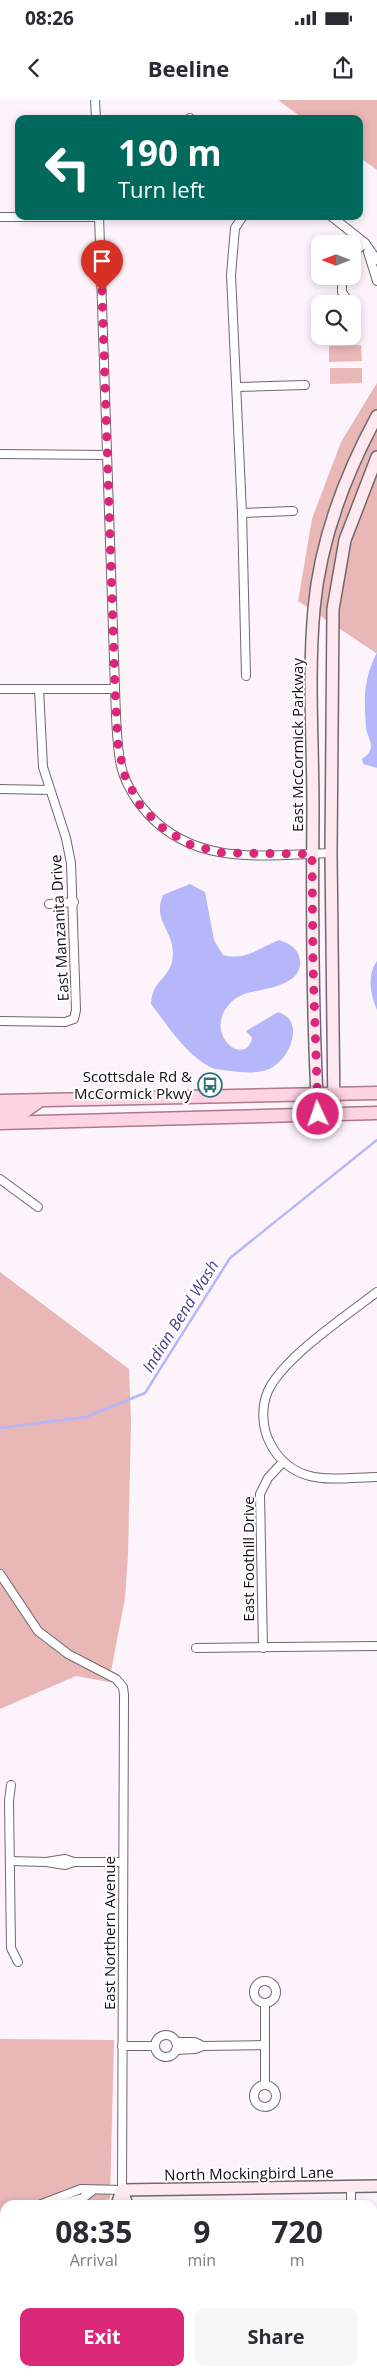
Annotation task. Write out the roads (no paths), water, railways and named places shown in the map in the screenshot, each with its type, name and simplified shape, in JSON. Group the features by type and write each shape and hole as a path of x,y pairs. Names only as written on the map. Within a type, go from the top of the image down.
{"main road":[{"name":"East McCormick Parkway","path":"318,1114 312,854 311,693 314,609 320,569 329,534 347,479 377,416"},
{"path":"337,1114 334,1094 331,853 333,609 345,540 377,456"},
{"path":"329,534 345,540"},
{"path":"0,1102 377,1093"},
{"path":"0,1111 25,1111 38,1102"},
{"path":"0,1123 377,1113"},
{"name":"North Mockingbird Lane","path":"122,2190 377,2186"},
{"path":"119,2200 122,2190"},
{"path":"122,2190 126,2200"}],"street":[{"path":"95,100 96,115"},
{"path":"0,217 15,217"},
{"path":"99,220 115,689 118,744 124,774 139,804 164,829 191,845 207,851 256,855 331,853"},
{"path":"240,220 235,228 231,275 242,513 246,676"},
{"path":"336,220 365,243 377,260"},
{"path":"361,246 365,243"},
{"path":"365,243 377,281"},
{"path":"237,387 305,385"},
{"path":"0,454 107,455"},
{"path":"242,513 293,511"},
{"path":"0,689 115,689"},
{"name":"East Manzanita Drive","path":"0,1021 65,1022 74,1019 76,1010 74,902 70,850 49,790 41,745 39,689"},
{"path":"0,789 49,790"},
{"path":"49,904 74,902"},
{"path":"0,1179 38,1207"},
{"path":"377,1292 295,1358 269,1390 264,1412 266,1432 282,1462 295,1471 316,1478 377,1477"},
{"name":"East Foothill Drive","path":"263,1648 260,1494 268,1478 282,1462"},
{"name":"East Northern Avenue","path":"0,1574 38,1631 68,1654 116,1679 123,1687 122,2190"},
{"path":"196,1648 377,1646"},
{"path":"11,1785 9,1802 11,1948 18,1962"},
{"path":"10,1861 46,1862 65,1865 74,1862 122,1862"},
{"path":"265,2002 265,2085"},
{"path":"164,2036 171,2037 176,2046 171,2056 164,2057 158,2053 155,2046 158,2040 164,2036"},
{"path":"176,2046 195,2042 203,2046 265,2045"},
{"path":"122,2046 155,2046"},
{"path":"350,2186 350,2200"},
{"path":"53,2200 81,2190 122,2190"},
{"path":"76,2200 83,2198 92,2190"}],"water":[{"path":"377,652 377,768 363,764 362,759 369,753 371,747 366,728 365,698 369,672"},
{"path":"190,884 205,892 214,940 223,955 245,955 279,940 296,950 299,956 300,967 296,975 289,981 240,996 227,1007 222,1018 221,1029 224,1038 229,1045 242,1050 248,1046 252,1038 246,1031 278,1012 286,1016 291,1022 293,1030 290,1047 279,1062 269,1069 258,1072 236,1072 212,1068 186,1048 151,1004 154,990 168,972 172,961 173,951 171,942 160,913 163,895"},
{"path":"377,961 377,1010 373,998 371,978"}],"waterway":[{"name":"Indian Bend Wash","path":"0,1428 86,1417 145,1393 230,1258 377,1140"}],"place":[{"name":"Scottsdale Rd & McCormick Pkwy","path":"210,1085"}]}
